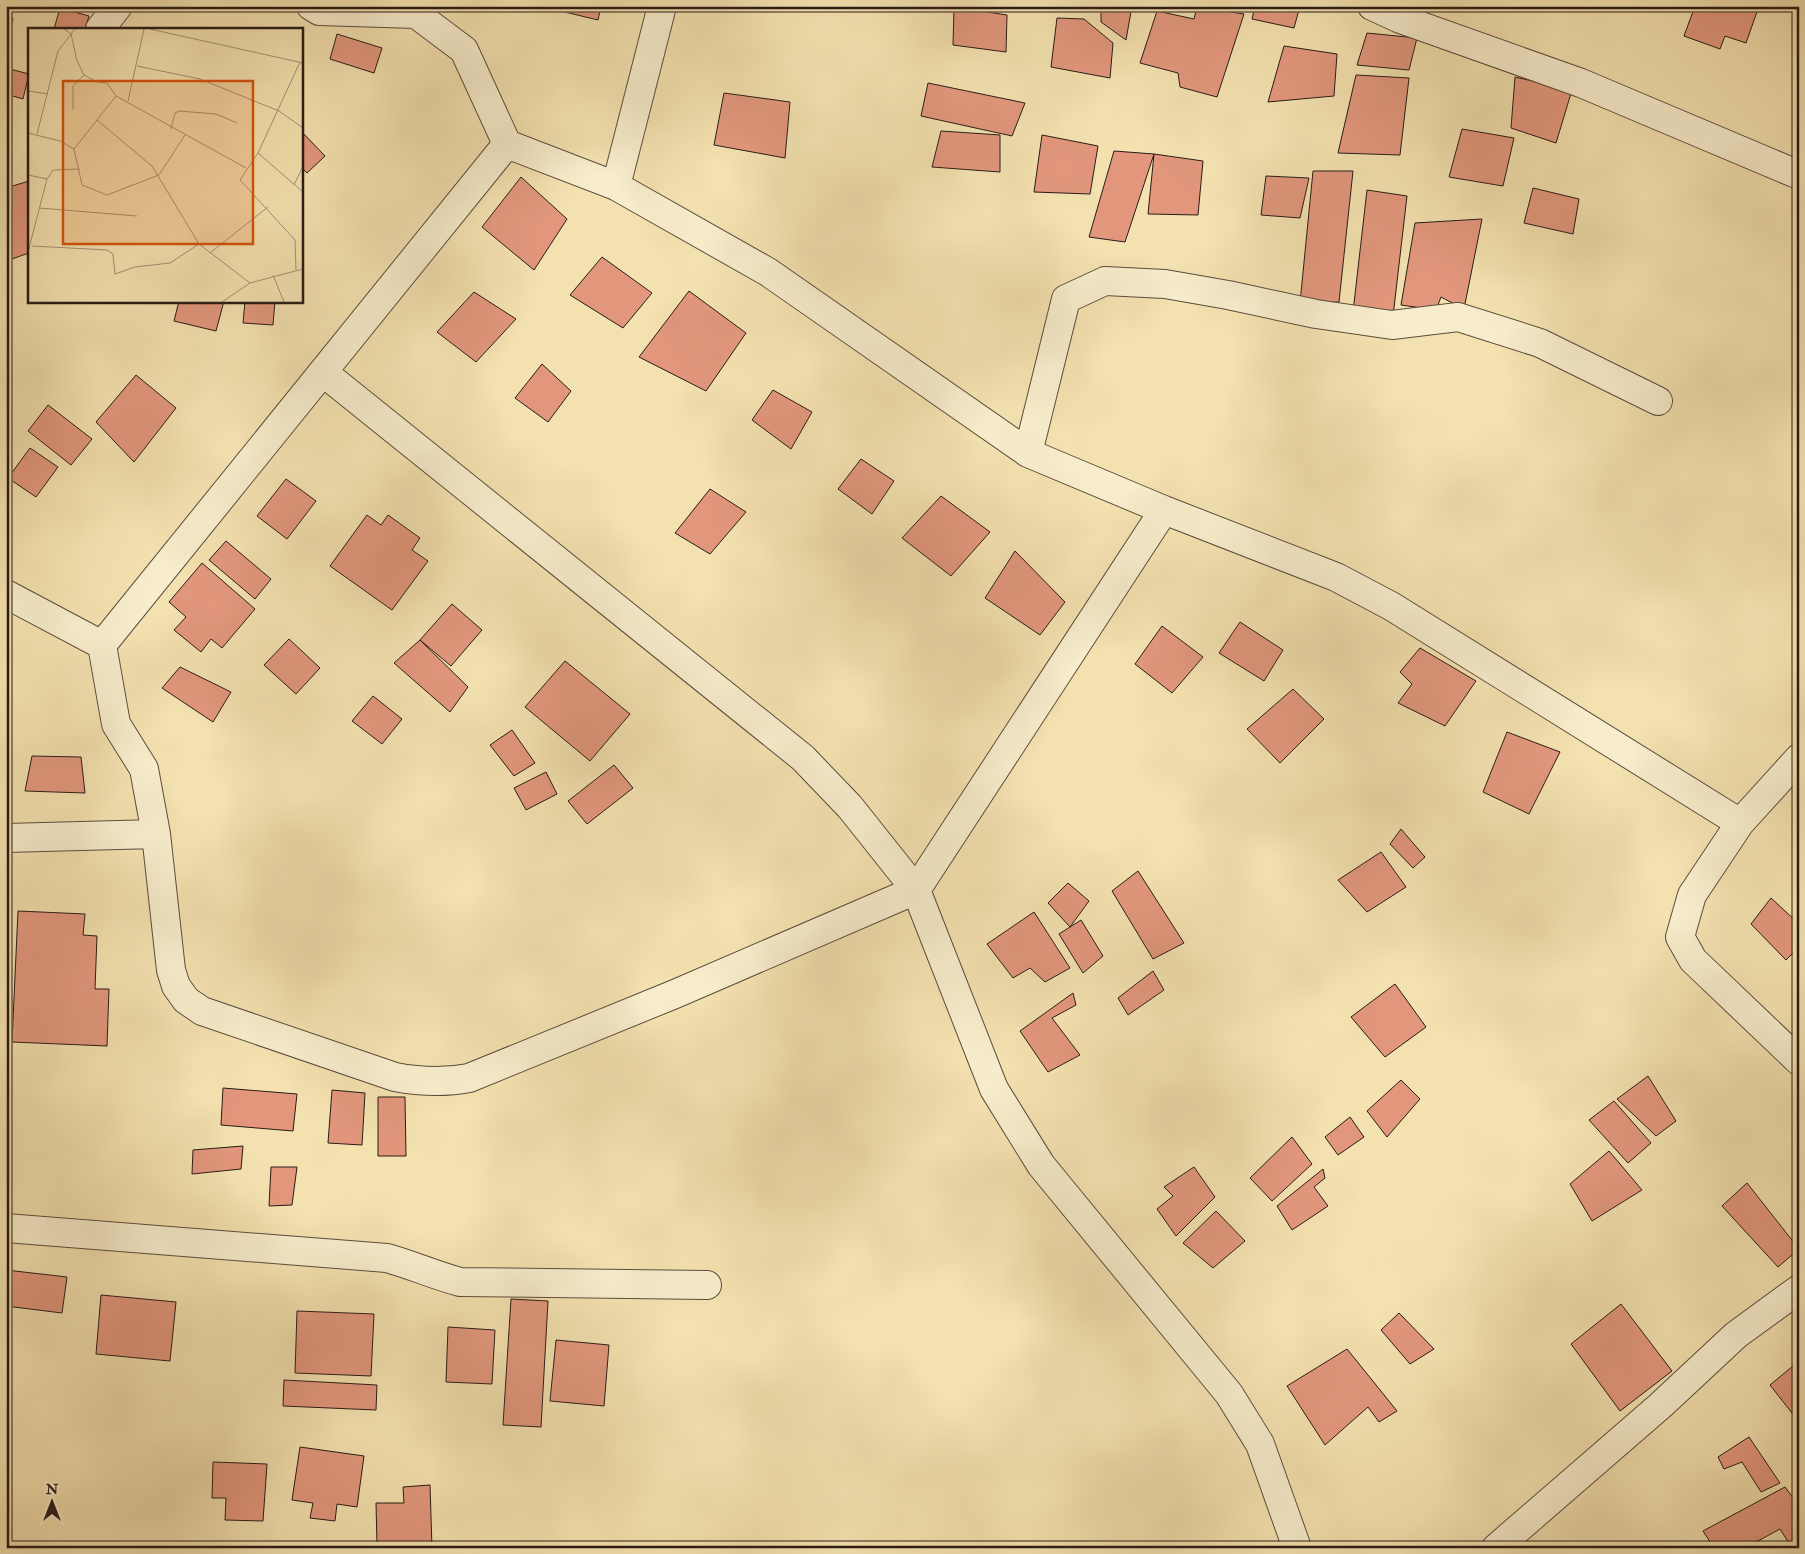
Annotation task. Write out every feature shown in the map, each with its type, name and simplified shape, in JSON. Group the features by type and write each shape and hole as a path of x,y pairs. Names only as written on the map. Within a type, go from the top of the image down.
{"street":[{"path":"101,28 118,6"},
{"path":"311,6 319,11 416,14 464,50 507,144 616,186 768,272 1028,453 1164,510 1336,577 1391,606 1740,823"},
{"path":"616,186 662,6"},
{"path":"1372,6 1398,18 1581,82 1799,175"},
{"path":"507,144 324,373 102,645 116,724 144,769 156,834 171,970 176,986 186,1000 202,1011 395,1077 419,1082 446,1082 469,1078 675,994 916,890 1164,510"},
{"path":"1028,453 1066,299 1106,281 1174,286 1316,314 1392,325 1458,317 1540,343 1658,401"},
{"path":"324,373 804,758 850,807 916,890 994,1089 1041,1165 1229,1394 1260,1444 1297,1548"},
{"path":"6,594 102,645"},
{"path":"1799,758 1740,823 1692,895 1680,937 1693,960 1799,1061"},
{"path":"6,838 156,834"},
{"path":"6,1228 387,1258 460,1282 707,1285"},
{"path":"1496,1548 1661,1405 1736,1335 1799,1289"}],"building":[{"path":"540,6 601,6 598,20"},
{"path":"1101,6 1132,6 1126,40 1101,22"},
{"path":"1255,6 1300,6 1294,28 1252,19"},
{"path":"1695,6 1759,6 1746,43 1725,36 1720,49 1684,36"},
{"path":"954,7 1007,15 1006,52 953,45"},
{"path":"1197,7 1244,14 1217,97 1180,87 1178,73 1140,63 1157,11 1194,19"},
{"path":"60,8 89,16 85,28 54,28"},
{"path":"6,16 13,18 7,44 6,44"},
{"path":"1057,18 1084,19 1113,43 1110,78 1051,67"},
{"path":"1367,33 1417,38 1409,70 1357,65"},
{"path":"337,34 382,48 374,73 330,59"},
{"path":"1284,46 1337,54 1334,96 1268,102"},
{"path":"6,68 28,74 23,99 6,94"},
{"path":"1356,75 1409,78 1400,155 1338,153"},
{"path":"1515,77 1572,90 1556,143 1511,128"},
{"path":"928,83 1025,103 1012,136 921,116"},
{"path":"724,93 790,102 785,158 714,145"},
{"path":"6,118 12,120 6,139"},
{"path":"1462,129 1514,138 1503,186 1449,177"},
{"path":"941,131 1000,135 1000,172 932,167"},
{"path":"302,132 325,156 307,173 302,168"},
{"path":"1042,135 1098,146 1090,194 1034,192"},
{"path":"1114,151 1154,154 1125,242 1089,237"},
{"path":"1154,154 1203,161 1198,215 1148,214"},
{"path":"1313,171 1353,171 1339,302 1300,303"},
{"path":"1266,176 1309,178 1300,218 1261,215"},
{"path":"521,177 567,219 534,270 482,227"},
{"path":"28,181 28,253 6,261 6,188"},
{"path":"1533,188 1579,199 1573,234 1524,223"},
{"path":"1367,190 1407,196 1392,325 1353,312"},
{"path":"1482,219 1464,309 1441,297 1436,310 1401,305 1415,223"},
{"path":"602,257 652,293 623,328 570,295"},
{"path":"689,291 746,333 706,391 639,357"},
{"path":"474,292 516,319 476,362 437,332"},
{"path":"179,302 224,302 216,331 174,321"},
{"path":"245,302 275,302 273,325 243,323"},
{"path":"542,364 571,391 548,422 515,398"},
{"path":"136,375 176,408 134,462 96,422"},
{"path":"773,390 812,412 791,449 752,420"},
{"path":"48,405 92,439 71,465 28,431"},
{"path":"30,448 58,467 36,497 8,478"},
{"path":"861,459 894,481 872,514 838,489"},
{"path":"286,479 316,501 287,539 257,516"},
{"path":"710,489 746,512 710,554 675,533"},
{"path":"941,496 990,532 951,576 902,538"},
{"path":"367,515 381,525 388,515 420,538 412,550 428,561 392,610 330,566"},
{"path":"226,541 271,579 255,599 209,560"},
{"path":"1015,551 1065,602 1040,635 985,598"},
{"path":"202,563 255,609 222,648 211,639 201,652 174,630 186,617 169,602"},
{"path":"452,604 482,630 451,666 420,640"},
{"path":"1240,622 1283,650 1264,681 1219,653"},
{"path":"1162,626 1203,657 1172,693 1135,664"},
{"path":"289,639 320,668 296,694 264,665"},
{"path":"420,640 468,687 450,712 394,663"},
{"path":"1420,648 1476,681 1445,726 1398,703 1412,684 1400,672"},
{"path":"565,661 630,714 590,761 525,707"},
{"path":"180,667 231,692 213,722 162,688"},
{"path":"1293,689 1324,719 1280,763 1247,729"},
{"path":"373,696 402,719 382,744 352,721"},
{"path":"512,730 535,763 514,776 490,745"},
{"path":"1507,732 1560,752 1529,814 1483,792"},
{"path":"32,756 81,757 85,793 25,791"},
{"path":"614,765 633,788 587,824 568,801"},
{"path":"546,772 557,794 526,810 514,788"},
{"path":"1401,829 1425,857 1413,868 1390,844"},
{"path":"1381,852 1406,887 1367,912 1338,880"},
{"path":"1138,871 1184,943 1153,959 1112,891"},
{"path":"1068,883 1089,901 1070,927 1048,903"},
{"path":"1771,898 1799,924 1799,947 1786,960 1751,924"},
{"path":"18,911 85,914 83,935 97,936 95,989 109,989 107,1046 12,1042"},
{"path":"1034,912 1070,968 1045,982 1030,968 1013,978 987,944"},
{"path":"1081,920 1103,956 1083,973 1059,934"},
{"path":"1153,971 1164,990 1128,1015 1118,998"},
{"path":"1395,984 1426,1027 1385,1057 1351,1017"},
{"path":"1073,993 1076,1005 1052,1018 1080,1055 1048,1072 1020,1031"},
{"path":"1648,1076 1676,1121 1656,1136 1617,1099"},
{"path":"1401,1080 1420,1099 1387,1137 1367,1111"},
{"path":"223,1088 297,1094 293,1131 221,1125"},
{"path":"332,1090 365,1093 362,1145 328,1143"},
{"path":"378,1097 405,1097 406,1156 378,1156"},
{"path":"1614,1101 1651,1143 1628,1163 1589,1120"},
{"path":"1350,1117 1364,1137 1338,1155 1325,1137"},
{"path":"1292,1137 1312,1164 1272,1201 1250,1178"},
{"path":"243,1146 241,1169 192,1174 193,1150"},
{"path":"1609,1151 1642,1190 1592,1221 1570,1184"},
{"path":"271,1167 297,1167 292,1205 269,1206"},
{"path":"1194,1167 1215,1197 1176,1236 1157,1209 1173,1196 1164,1187"},
{"path":"1323,1169 1325,1178 1314,1187 1328,1206 1292,1230 1277,1206"},
{"path":"1747,1183 1799,1249 1778,1267 1722,1206"},
{"path":"1216,1211 1245,1241 1213,1268 1183,1243"},
{"path":"6,1270 67,1277 62,1313 6,1306"},
{"path":"101,1295 176,1302 170,1361 96,1354"},
{"path":"511,1299 548,1301 541,1427 503,1425"},
{"path":"1621,1304 1672,1371 1620,1411 1571,1344"},
{"path":"297,1311 374,1314 371,1376 295,1373"},
{"path":"1399,1313 1434,1349 1410,1364 1381,1330"},
{"path":"448,1327 495,1330 492,1384 446,1382"},
{"path":"556,1340 609,1345 604,1406 550,1401"},
{"path":"1347,1349 1397,1411 1379,1422 1368,1407 1325,1445 1287,1386"},
{"path":"1799,1361 1799,1422 1770,1385"},
{"path":"284,1380 377,1385 376,1410 283,1406"},
{"path":"1749,1437 1780,1483 1761,1492 1742,1462 1724,1469 1718,1457"},
{"path":"300,1447 364,1456 357,1507 337,1504 335,1521 310,1518 313,1503 292,1500"},
{"path":"213,1462 267,1464 263,1521 225,1520 226,1498 212,1498"},
{"path":"430,1485 432,1548 396,1548 396,1544 377,1545 376,1503 404,1503 403,1487"},
{"path":"1785,1487 1799,1506 1799,1548 1792,1548 1780,1529 1745,1548 1714,1548 1703,1531"}]}
